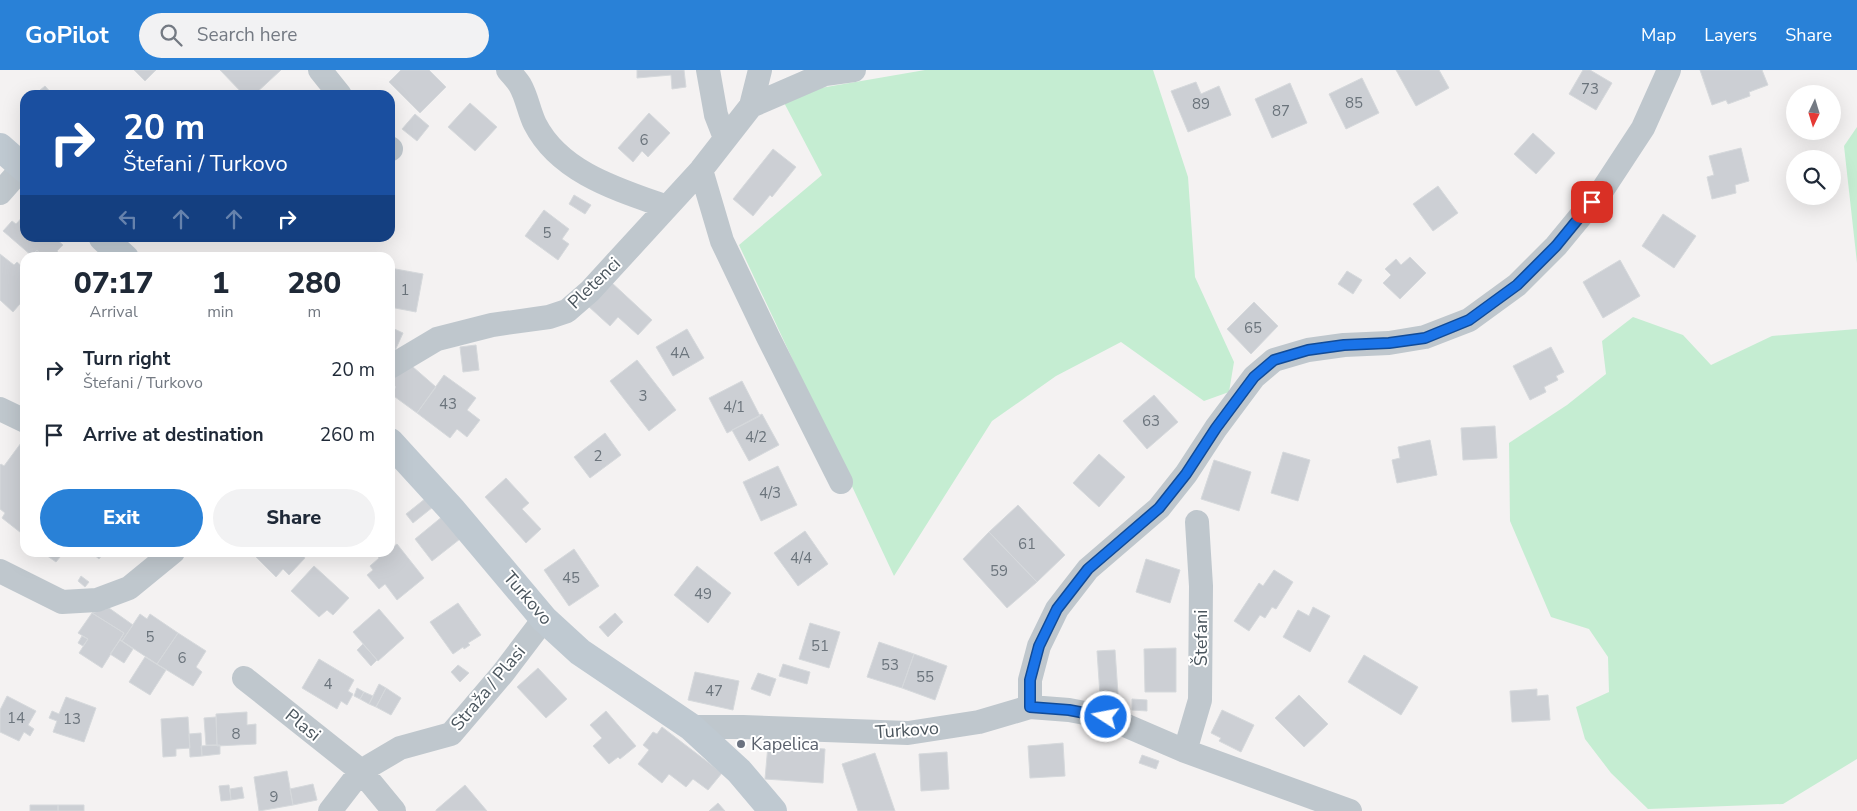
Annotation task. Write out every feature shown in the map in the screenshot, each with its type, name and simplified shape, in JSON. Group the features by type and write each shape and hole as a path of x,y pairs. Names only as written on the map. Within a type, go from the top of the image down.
{"main road":[{"path":"0,146 20,164"},
{"path":"107,242 118,252"},
{"name":"Turkovo","path":"395,448 544,619 580,652 691,727 739,771 773,811"}],"street":[{"path":"320,70 336,90"},
{"path":"508,70 520,84 535,124 553,150 585,174 613,188 667,206"},
{"path":"708,70 716,115 725,138"},
{"name":"Pletenci","path":"395,364 437,339 492,325 549,317 567,311 590,291 701,170 751,106 760,70"},
{"name":"Pletenci","path":"751,106 825,74 854,70"},
{"path":"1350,811 1185,751 1106,717 1069,710 1030,707 1030,680 1037,654 1057,609 1088,569 1159,508 1186,474 1216,428 1254,377 1274,360 1308,350 1425,338 1469,320 1517,285 1556,246 1603,190 1643,128 1669,70"},
{"path":"701,170 722,241 841,482"},
{"path":"0,193 20,172"},
{"path":"0,409 20,419"},
{"name":"Štefani","path":"1185,751 1200,700 1201,602 1197,522"},
{"path":"0,570 62,602 97,600 129,588 167,557"},
{"name":"Straža / Plasi","path":"330,811 361,771 400,748 450,734 503,673 544,619"},
{"name":"Plasi","path":"244,678 361,771 394,811"},
{"name":"Turkovo","path":"691,727 908,733 979,722 1030,707"}],"green space":[{"path":"925,70 1153,70 1188,177 1195,277 1234,362 1229,392 1204,401 1121,342 1056,376 992,421 894,576 739,245 822,175 780,95"},
{"path":"1857,127 1857,263 1844,146"},
{"path":"1633,317 1683,335 1711,365 1772,336 1857,329 1857,759 1783,804 1648,809 1611,773 1585,739 1576,707 1609,692 1608,657 1589,629 1551,617 1510,521 1509,443 1567,405 1606,374 1602,341"}],"building":[{"path":"134,70 156,70 145,81"},
{"path":"220,70 281,70 259,90 239,90"},
{"path":"401,70 429,70 446,87 420,113 389,82"},
{"path":"637,70 684,70 686,87 672,89 671,75 637,78"},
{"path":"1396,70 1439,70 1449,88 1416,106"},
{"path":"1583,70 1590,70 1612,83 1596,110 1569,94"},
{"path":"1700,70 1762,70 1768,85 1749,92 1750,96 1728,104 1726,100 1712,105"},
{"path":"1362,78 1379,113 1346,129 1329,94"},
{"path":"1196,82 1201,94 1219,86 1231,115 1188,132 1171,91"},
{"path":"1290,83 1307,123 1272,138 1255,99"},
{"path":"45,86 49,90 40,90"},
{"path":"470,103 497,127 475,151 448,127"},
{"path":"649,113 670,133 648,157 642,151 633,162 618,148"},
{"path":"415,114 429,126 417,141 402,129"},
{"path":"1533,133 1555,153 1536,174 1514,154"},
{"path":"1741,148 1749,181 1735,185 1736,193 1712,199 1707,177 1714,175 1709,156"},
{"path":"773,149 796,167 772,197 770,195 753,216 733,199"},
{"path":"1438,186 1458,213 1433,231 1413,204"},
{"path":"574,195 591,205 585,214 569,204"},
{"path":"544,210 569,229 562,239 569,244 558,260 525,236"},
{"path":"1663,214 1696,236 1674,268 1642,246"},
{"path":"20,220 20,242 60,242 63,245 58,252 39,252 37,250 35,252 27,252 3,231 12,221 16,224"},
{"path":"0,254 14,265 17,262 20,265 20,304 13,312 0,300"},
{"path":"1410,257 1426,273 1400,299 1383,283 1391,275 1385,269 1396,259 1401,265"},
{"path":"1620,260 1640,296 1603,318 1583,282"},
{"path":"395,269 423,274 416,312 395,308"},
{"path":"1347,271 1362,280 1353,294 1338,284"},
{"path":"611,282 652,320 638,335 618,317 610,326 588,306"},
{"path":"1254,302 1278,326 1251,354 1227,329"},
{"path":"395,329 403,333 395,351"},
{"path":"687,329 704,358 673,376 656,347"},
{"path":"476,345 479,370 463,372 460,347"},
{"path":"1551,347 1564,372 1556,376 1558,380 1544,387 1546,392 1530,400 1513,366"},
{"path":"405,360 436,387 417,413 395,397 395,371"},
{"path":"637,360 676,410 649,431 610,381"},
{"path":"444,375 476,398 467,410 480,420 467,437 457,429 450,438 417,413"},
{"path":"742,381 760,416 727,433 709,398"},
{"path":"1154,395 1178,422 1147,449 1123,421"},
{"path":"762,414 779,445 749,461 732,430"},
{"path":"1495,426 1497,458 1463,460 1461,428"},
{"path":"605,433 621,455 590,478 574,457"},
{"path":"1430,440 1437,475 1397,483 1392,460 1400,458 1398,447"},
{"path":"20,444 20,532 2,518 5,513 0,509 0,465 4,466"},
{"path":"1283,452 1310,460 1298,501 1271,493"},
{"path":"1099,454 1125,477 1099,507 1073,483"},
{"path":"1214,460 1251,472 1239,511 1201,499"},
{"path":"778,466 797,505 761,521 743,482"},
{"path":"506,478 529,503 522,509 541,529 526,543 485,497"},
{"path":"426,498 433,507 413,523 406,514"},
{"path":"1018,505 1065,555 1037,582 989,532"},
{"path":"443,516 460,539 432,561 415,539"},
{"path":"805,531 828,564 798,586 774,553"},
{"path":"989,532 1037,582 1007,608 963,559"},
{"path":"397,544 424,578 397,600 385,584 379,589 367,575 373,570 370,566 378,557 395,557 395,545"},
{"path":"574,549 599,586 569,606 544,570"},
{"path":"49,557 60,557 56,562"},
{"path":"256,557 305,558 289,575 283,569 276,577"},
{"path":"1146,559 1180,570 1170,603 1136,592"},
{"path":"314,566 349,598 333,615 327,610 319,617 291,591"},
{"path":"697,566 731,593 708,623 674,595"},
{"path":"1274,570 1293,582 1276,609 1272,607 1265,618 1260,615 1249,631 1234,621 1259,583 1263,586"},
{"path":"81,576 89,582 85,587 78,581"},
{"path":"458,603 481,635 468,643 470,645 464,649 463,647 453,654 430,622"},
{"path":"1313,607 1330,616 1310,652 1283,637 1298,610 1309,616"},
{"path":"109,608 133,625 122,641 120,640 124,633 92,613"},
{"path":"379,609 404,638 378,661 353,632"},
{"path":"92,613 124,633 102,668 79,653 88,639 78,633"},
{"path":"615,613 623,622 608,637 599,627"},
{"path":"140,614 147,619 150,614 178,633 157,664 122,641"},
{"path":"810,623 840,632 829,668 799,659"},
{"path":"178,633 206,651 196,667 202,672 193,686 157,664"},
{"path":"82,636 88,639 83,646 78,643"},
{"path":"120,640 133,649 124,663 110,654"},
{"path":"879,642 914,654 902,688 867,677"},
{"path":"363,644 377,660 371,666 357,650"},
{"path":"1176,648 1176,692 1145,692 1144,649"},
{"path":"1115,650 1118,694 1100,695 1097,651"},
{"path":"914,654 947,666 935,700 902,688"},
{"path":"1364,655 1418,687 1401,715 1348,682"},
{"path":"145,657 166,670 150,695 129,682"},
{"path":"319,659 354,680 348,691 353,694 347,705 341,701 337,709 302,688"},
{"path":"783,664 810,672 807,684 779,676"},
{"path":"458,665 469,673 460,682 451,672"},
{"path":"538,668 567,699 546,718 517,687"},
{"path":"695,672 739,681 733,710 688,700"},
{"path":"758,673 776,679 770,696 751,689"},
{"path":"379,684 386,688 376,707 369,704"},
{"path":"357,688 364,692 360,699 354,696"},
{"path":"386,688 401,698 391,715 376,707"},
{"path":"1537,689 1537,696 1548,695 1550,720 1512,722 1510,691"},
{"path":"364,692 373,696 369,704 360,699"},
{"path":"1299,695 1328,724 1304,747 1275,718"},
{"path":"7,696 36,711 28,725 34,729 30,736 24,732 19,741 0,732 0,710"},
{"path":"66,697 96,708 84,742 53,732 57,721 49,718 52,711 59,714"},
{"path":"1132,699 1147,700 1147,711 1132,710"},
{"path":"1222,710 1254,725 1241,752 1219,741 1221,738 1211,733"},
{"path":"606,711 636,746 620,759 618,757 609,764 593,746 602,738 590,725"},
{"path":"247,712 247,725 256,724 256,744 217,746 216,714"},
{"path":"188,717 190,748 176,749 176,756 163,757 161,719"},
{"path":"216,717 217,745 206,745 204,718"},
{"path":"662,727 722,773 708,790 693,779 686,787 669,774 662,783 638,764 649,750 643,745 653,732 657,734"},
{"path":"201,733 202,756 190,757 189,734"},
{"path":"1063,743 1065,776 1030,778 1028,746"},
{"path":"220,745 220,754 202,756 201,746"},
{"path":"768,745 825,749 823,783 765,779"},
{"path":"947,752 949,789 921,791 919,754"},
{"path":"875,753 895,811 858,811 842,764"},
{"path":"1142,755 1159,761 1156,769 1139,763"},
{"path":"287,771 293,805 259,811 254,777"},
{"path":"313,784 317,800 293,805 290,789"},
{"path":"229,785 231,800 221,801 219,786"},
{"path":"465,785 487,811 436,811 436,810"},
{"path":"242,787 244,798 231,800 230,789"},
{"path":"718,803 725,811 709,811"},
{"path":"30,805 58,805 58,811 30,811"},
{"path":"58,805 84,805 84,811 58,811"}],"place":[{"name":"Kapelica","path":"741,744"}],"route":[{"path":"1106,717 1069,710 1030,707 1030,680 1039,646 1057,609 1088,569 1159,508 1186,474 1216,428 1254,377 1274,360 1308,350 1425,338 1469,320 1517,285 1556,246 1592,202"}]}
